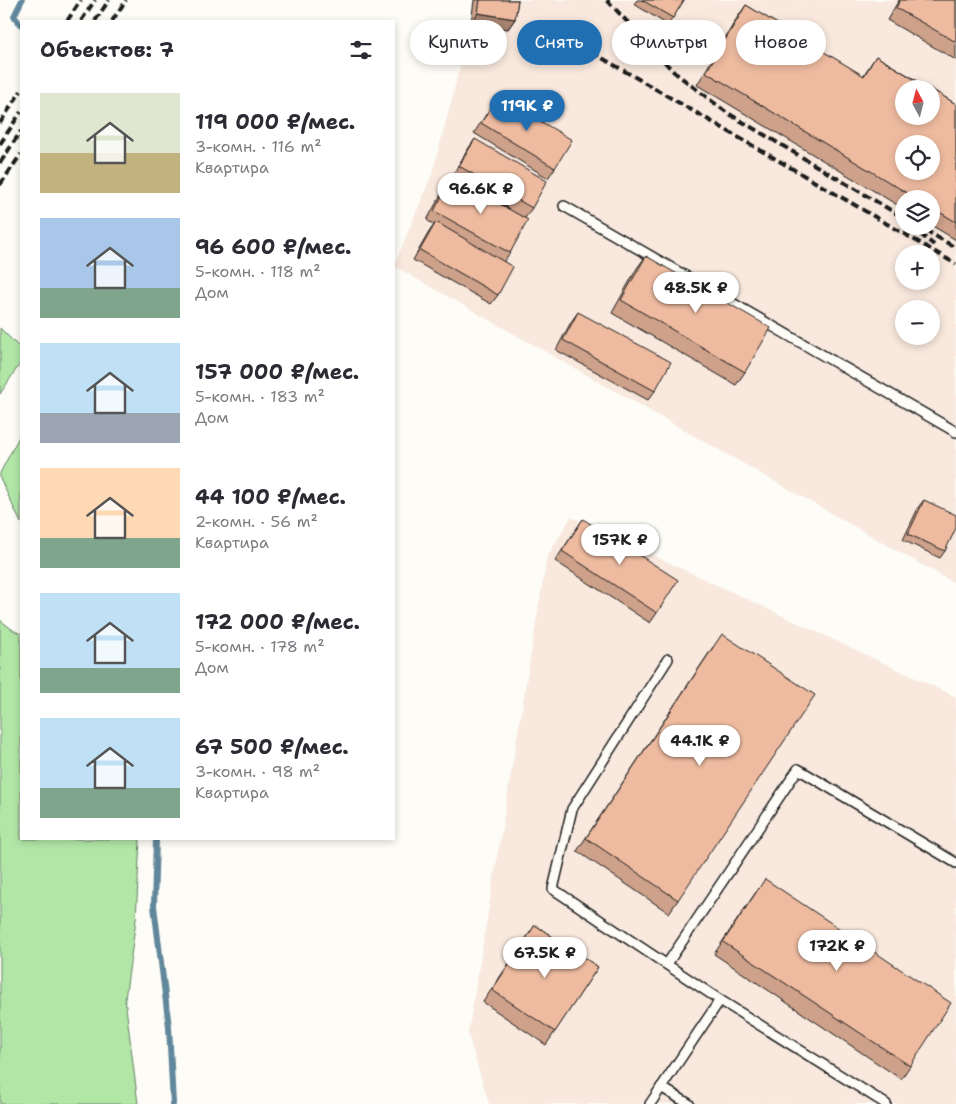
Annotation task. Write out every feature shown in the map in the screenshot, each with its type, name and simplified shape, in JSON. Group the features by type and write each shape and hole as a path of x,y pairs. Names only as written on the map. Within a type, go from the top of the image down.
{"lane":[{"path":"564,206 956,432"},
{"path":"668,659 572,809 553,889 720,1000 886,1104"},
{"path":"667,964 798,769 956,863"},
{"path":"650,1104 720,1000"},
{"path":"661,1087 689,1104"}],"shaded area":[{"path":"474,0 956,0 956,584 395,267 433,172 460,65 507,65 507,20 471,20"},
{"path":"571,517 956,697 956,1104 489,1104 468,1034 547,557"}],"green space":[{"path":"0,328 20,348 20,364 0,394"},
{"path":"20,435 20,521 0,478 0,473"},
{"path":"0,620 20,634 20,840 140,840 136,920 125,999 138,1104 0,1104"}],"building":[{"path":"480,0 518,0 515,19 478,13"},
{"path":"642,0 684,0 673,18"},
{"path":"900,0 956,0 956,42 896,8"},
{"path":"746,5 771,20 737,20"},
{"path":"736,22 736,65 826,65 826,53 864,76 876,56 915,80 895,80 895,125 940,125 940,94 956,104 956,222 940,212 940,190 902,190 706,72 710,65 726,65 726,38"},
{"path":"498,96 572,140 555,168 481,123"},
{"path":"475,139 547,181 532,208 459,166"},
{"path":"452,177 528,220 510,253 434,211"},
{"path":"436,222 513,267 498,295 420,250"},
{"path":"646,256 771,328 745,372 621,300"},
{"path":"578,312 671,362 655,391 563,340"},
{"path":"924,500 956,515 956,528 945,551 908,534"},
{"path":"583,519 678,580 657,613 562,551"},
{"path":"722,634 815,695 678,900 586,838"},
{"path":"765,879 951,1003 910,1066 723,942"},
{"path":"535,925 598,967 555,1032 492,990"}],"waterway":[{"path":"20,24 14,16 22,0"},
{"path":"156,840 154,906 169,1027 173,1104"}],"railway":[{"path":"68,20 81,0"},
{"path":"82,20 95,0"},
{"path":"96,20 109,0"},
{"path":"113,20 126,0"},
{"path":"607,0 674,72 726,112 895,213"},
{"path":"602,58 956,264"},
{"path":"0,123 20,93"},
{"path":"0,144 20,114"},
{"path":"0,163 20,133"},
{"path":"0,185 20,155"},
{"path":"921,235 934,245"},
{"path":"934,235 956,248"}]}
